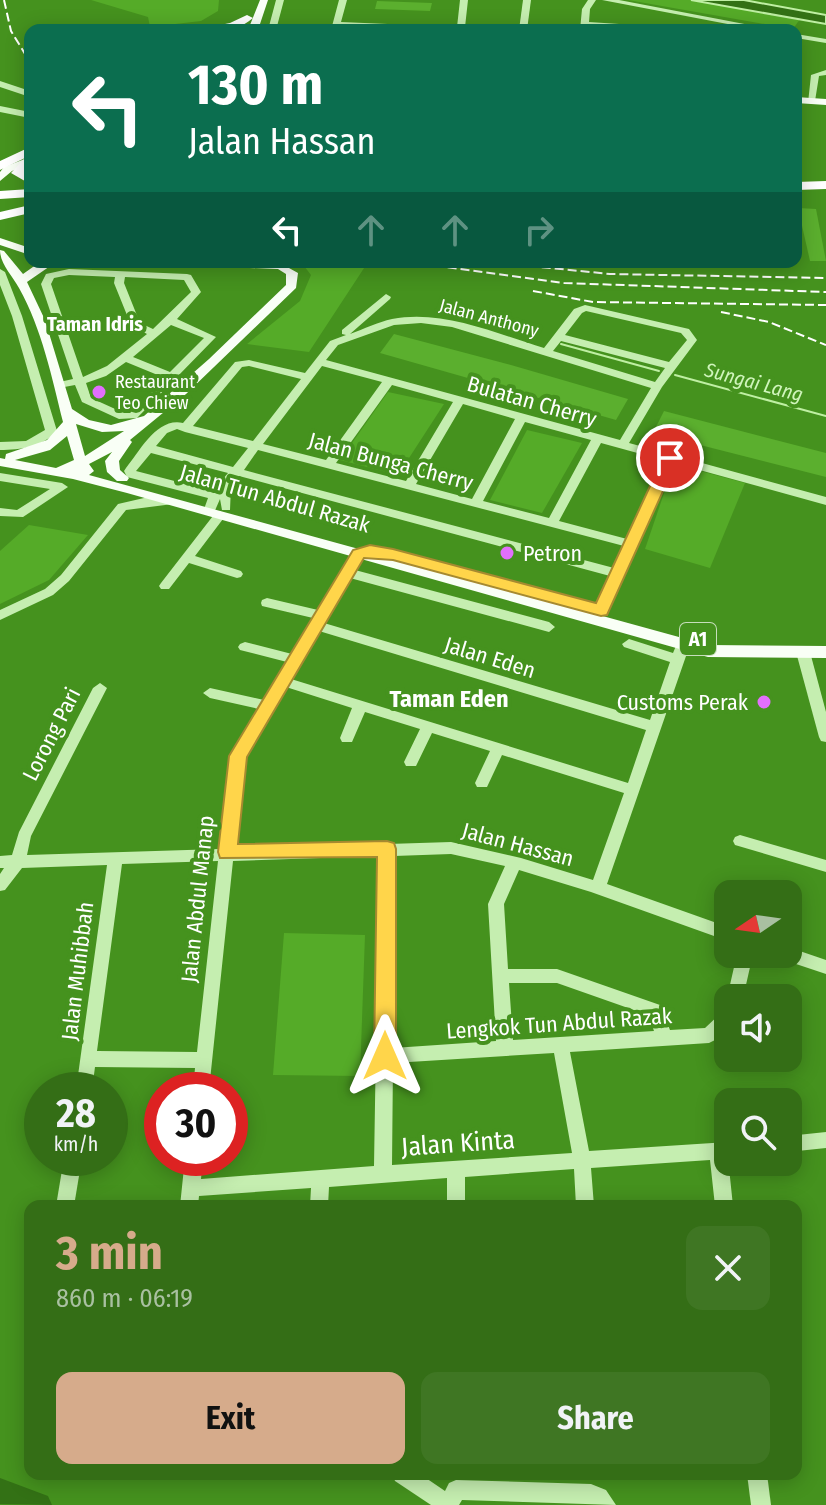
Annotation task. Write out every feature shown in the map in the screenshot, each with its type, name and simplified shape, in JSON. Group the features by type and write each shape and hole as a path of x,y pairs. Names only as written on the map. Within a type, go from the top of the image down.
{"highway":[{"path":"0,166 24,159"},
{"path":"0,181 24,181"},
{"path":"802,189 826,188"},
{"path":"0,198 24,196"},
{"path":"0,216 24,210"}],"main road":[{"path":"245,24 253,0"},
{"path":"802,100 826,102"},
{"path":"0,181 8,169 24,160"},
{"path":"0,241 24,250"},
{"path":"0,253 16,267 33,306 81,467"},
{"path":"23,280 41,268"},
{"path":"121,483 112,461 139,419 292,286 292,273 283,268"},
{"path":"68,417 104,430 139,419"},
{"path":"4,458 55,443 62,438 68,417"},
{"path":"52,470 81,467 131,435"},
{"name":"Jalan Tun Abdul Razak","path":"4,458 81,467 169,501 216,507 358,554 680,652 826,652"},
{"name":"Jalan Tun Abdul Razak","path":"4,458 121,483 305,530 701,640 826,642"},
{"path":"305,530 349,544 358,554 370,551 393,554"},
{"path":"737,642 787,645 803,652 826,642"}],"street":[{"path":"274,24 280,0"},
{"path":"336,24 343,0"},
{"path":"461,24 464,0"},
{"path":"524,24 527,0"},
{"path":"585,24 587,6 592,0 709,24"},
{"path":"606,0 745,24"},
{"path":"802,35 824,39"},
{"path":"811,101 815,75 826,72"},
{"path":"0,84 24,92"},
{"path":"0,109 24,114"},
{"path":"0,272 51,431 34,442 0,446"},
{"path":"59,385 77,380 102,374 195,295 191,279 121,273 69,272 53,275 46,282 77,380 88,402 123,417 139,419 211,337 169,320"},
{"path":"121,273 119,282 136,325 153,333"},
{"path":"165,586 187,558 225,486 334,343 386,297"},
{"path":"33,306 52,301"},
{"path":"547,352 578,311 585,308 685,331 692,340 657,386 622,446"},
{"name":"Jalan Anthony","path":"334,343 379,324 421,320 453,324 657,386"},
{"path":"559,337 671,366"},
{"path":"27,351 46,347"},
{"path":"124,357 173,377"},
{"name":"Bulatan Cherry","path":"321,362 826,501"},
{"path":"216,507 130,473 166,428 185,428 239,364 249,363 308,377"},
{"path":"329,465 389,381"},
{"path":"409,486 459,401"},
{"path":"476,503 521,418"},
{"name":"Jalan Bunga Cherry","path":"185,428 631,544"},
{"path":"552,523 597,440"},
{"path":"148,448 618,574"},
{"path":"601,610 670,458"},
{"path":"0,477 62,487 19,514 0,512"},
{"path":"121,483 122,507"},
{"path":"0,615 49,592 65,578 122,507 169,501"},
{"name":"Jalan Abdul Manap","path":"203,1072 238,756 358,554"},
{"path":"187,558 237,574"},
{"path":"348,573 549,627"},
{"name":"Jalan Eden","path":"267,603 654,727"},
{"path":"598,888 680,652 629,644"},
{"path":"245,647 294,659"},
{"path":"803,652 826,737"},
{"path":"281,681 630,789"},
{"name":"Lorong Pari","path":"0,885 18,862 24,836 100,688"},
{"path":"210,693 266,706"},
{"path":"347,738 361,704"},
{"path":"411,762 429,726"},
{"path":"482,783 498,748"},
{"path":"740,841 826,866"},
{"name":"Jalan Hassan","path":"0,862 227,852 451,848 598,888 714,929"},
{"path":"383,1174 387,849"},
{"name":"Jalan Muhibbah","path":"87,1072 115,858"},
{"path":"505,1049 496,904 514,863"},
{"path":"802,959 826,967"},
{"path":"499,976 557,976 654,1010 665,1039"},
{"name":"Lengkok Tun Abdul Razak","path":"385,1056 665,1039 709,1035 714,1030"},
{"path":"561,1045 582,1160 585,1200"},
{"path":"90,1059 205,1060"},
{"path":"802,1143 826,1140"},
{"name":"Jalan Kinta","path":"190,1197 320,1179 714,1151"},
{"path":"456,1169 456,1200"},
{"path":"66,1200 70,1176"},
{"path":"190,1197 192,1176"},
{"path":"723,1176 724,1200"},
{"path":"319,1200 320,1179"},
{"path":"418,1480 453,1493 591,1494 606,1505"},
{"path":"758,1480 761,1505"}],"shaded area":[{"path":"91,0 219,0 218,11 201,21 149,24 148,17"},
{"path":"628,0 691,0 800,19 796,24 765,24"},
{"path":"691,0 744,0 826,15 826,24"},
{"path":"306,268 364,268 309,352 247,344 300,301 311,275"},
{"path":"388,392 444,404 398,475 340,460"},
{"path":"527,430 582,443 542,513 490,500"},
{"path":"674,464 745,483 710,568 645,549"},
{"path":"29,525 88,535 49,580 0,604 0,551"},
{"path":"284,933 365,935 360,1076 273,1075"}],"building":[{"path":"377,1 432,3 430,11 375,9"},
{"path":"802,208 816,209 826,261 810,261 802,226"},
{"path":"394,334 628,399 616,420 380,353"},
{"path":"664,411 826,453 826,477 653,433"}],"waterway":[{"name":"Sungai Lang","path":"561,344 659,371"},
{"name":"Sungai Lang","path":"675,375 826,416"},
{"path":"0,1491 39,1505"}],"railway":[{"path":"4,0 11,31 24,52"},
{"path":"453,268 564,283 826,292"},
{"path":"550,268 610,274 826,278"},
{"path":"533,291 593,302 826,305"},
{"path":"721,312 769,322 826,345"}],"place":[{"name":"Restaurant Teo Chiew","path":"99,392"},
{"name":"Petron","path":"507,553"},
{"name":"Customs Perak","path":"764,702"}],"district":[{"name":"Taman Idris","path":"95,324"},
{"name":"Taman Eden","path":"449,699"}],"route":[{"path":"385,1056 387,849 227,852 238,756 362,551 393,554 601,610 670,458"}]}
